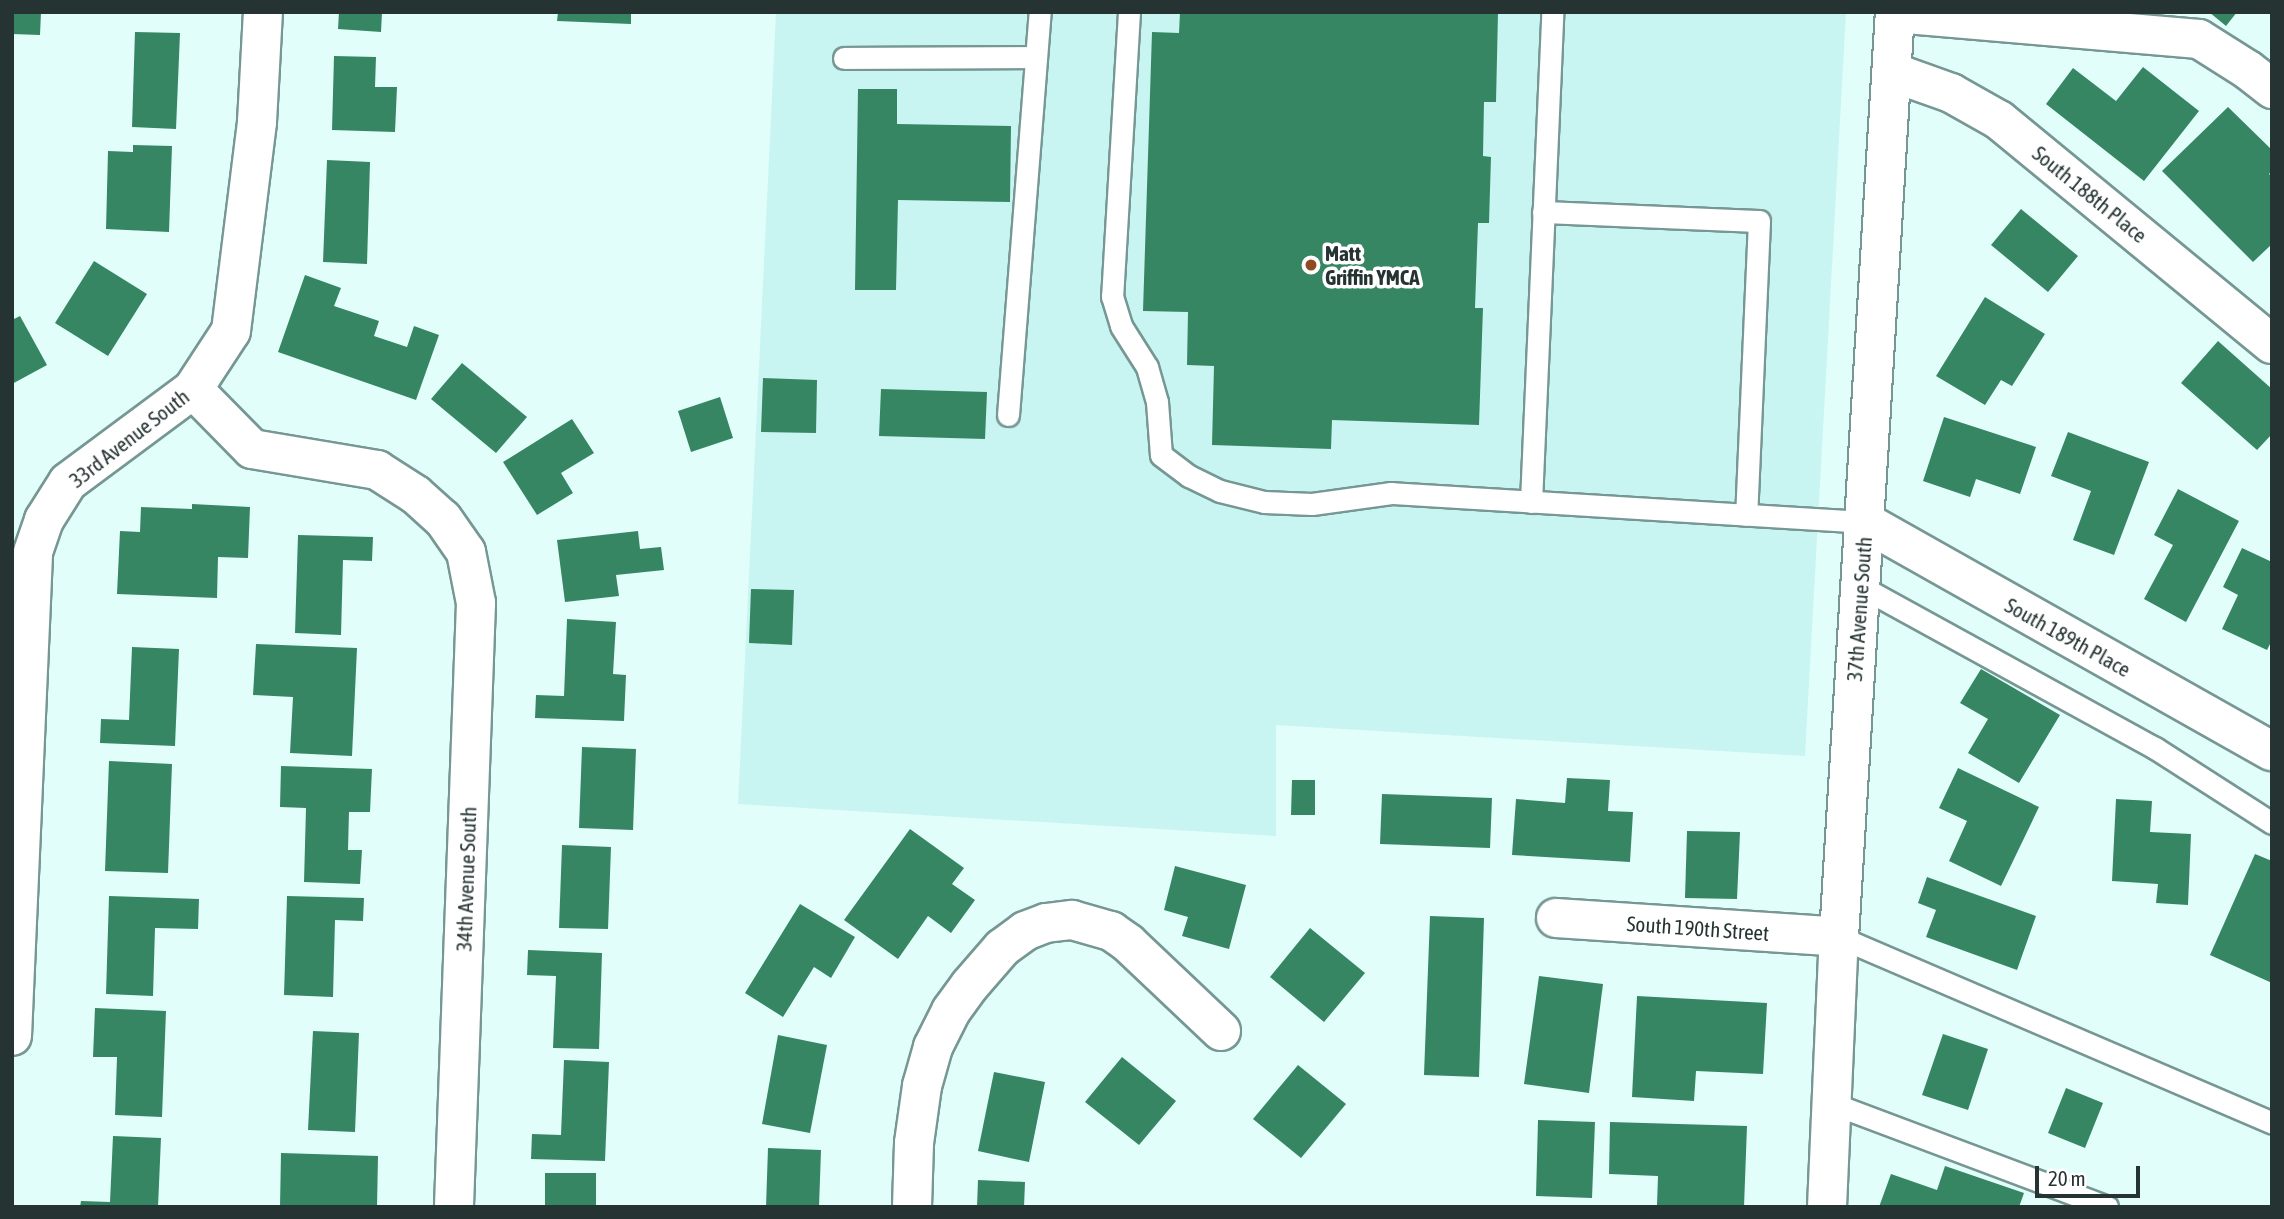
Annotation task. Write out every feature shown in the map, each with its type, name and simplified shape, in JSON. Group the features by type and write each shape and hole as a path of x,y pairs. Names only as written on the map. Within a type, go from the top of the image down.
{"street":[{"name":"33rd Avenue South","path":"12,1036 33,552 44,520 68,482 193,389 231,331 257,122 263,12"},
{"name":"37th Avenue South","path":"1827,1207 1839,937 1895,13"},
{"path":"1895,13 2199,39 2248,70 2272,89"},
{"name":"South 188th Place","path":"1892,72 1951,93 1999,120 2272,344"},
{"name":"34th Avenue South","path":"193,389 252,449 377,470 416,495 443,519 466,552 476,603 454,1207"},
{"name":"South 189th Place","path":"1865,522 2272,751"},
{"name":"South 190th Street","path":"1556,918 1839,937"},
{"path":"912,1207 915,1143 922,1086 933,1047 958,1002 1002,948 1025,931 1046,923 1072,920 1111,931 1128,943 1221,1031"}],"lane":[{"path":"1008,415 1040,12"},
{"path":"1129,12 1112,296 1121,326 1147,367 1157,402 1161,455 1189,476 1220,491 1264,502 1312,504 1391,494 1865,522"},
{"path":"1531,502 1552,12"},
{"path":"844,58 1036,57"},
{"path":"1543,212 1759,221 1746,515"},
{"path":"1860,586 2155,748 2272,823"},
{"path":"1839,937 2272,1123"},
{"path":"1831,1103 2107,1207"}],"shaded area":[{"path":"776,12 1846,12 1805,756 1276,725 1276,836 738,804"}],"building":[{"path":"12,12 41,12 40,35 12,34"},
{"path":"339,12 382,12 381,32 338,29"},
{"path":"558,12 631,12 631,24 557,21"},
{"name":"Matt Griffin YMCA","path":"1180,12 1498,13 1496,102 1484,102 1483,156 1491,157 1489,223 1478,223 1475,308 1483,308 1479,425 1332,420 1331,449 1212,445 1214,366 1187,365 1188,312 1143,311 1152,32 1179,33"},
{"path":"2209,12 2237,12 2226,26"},
{"path":"135,32 180,33 176,129 132,127"},
{"path":"334,56 376,57 375,87 397,87 395,132 332,130"},
{"path":"2143,67 2199,111 2144,181 2046,104 2073,68 2116,101"},
{"path":"858,89 897,89 897,124 1011,126 1010,202 898,200 896,290 855,290"},
{"path":"2228,107 2272,150 2272,171 2269,174 2272,177 2272,244 2253,262 2162,171"},
{"path":"133,145 172,146 169,232 106,229 108,151 133,152"},
{"path":"327,160 370,162 367,264 323,262"},
{"path":"2021,209 2078,256 2048,292 1991,245"},
{"path":"94,261 147,294 108,356 55,323"},
{"path":"305,275 341,288 334,306 379,321 374,336 407,347 414,326 439,335 416,400 278,352"},
{"path":"1985,297 2045,334 2012,386 2001,380 1985,405 1936,376"},
{"path":"20,316 47,365 12,384 12,320"},
{"path":"2218,341 2272,389 2272,434 2257,450 2181,383"},
{"path":"462,363 527,417 496,453 431,399"},
{"path":"763,378 817,380 816,433 761,432"},
{"path":"881,389 987,392 985,439 879,436"},
{"path":"720,397 733,438 691,452 678,411"},
{"path":"1944,417 2036,447 2020,494 1976,479 1970,497 1923,481"},
{"path":"572,419 594,453 561,473 573,493 537,515 503,462"},
{"path":"2068,432 2149,462 2114,555 2073,540 2091,491 2051,476"},
{"path":"2178,489 2239,521 2186,622 2144,599 2173,545 2154,535"},
{"path":"192,504 250,507 248,558 218,557 217,598 117,594 120,531 140,532 141,507 192,509"},
{"path":"638,531 640,549 661,547 664,570 616,575 619,596 565,602 557,540"},
{"path":"298,535 373,537 372,561 343,560 341,635 295,633"},
{"path":"2242,548 2272,562 2272,640 2267,650 2222,629 2238,595 2223,587"},
{"path":"751,589 794,590 792,645 749,643"},
{"path":"567,619 616,622 613,674 626,675 624,721 535,718 536,695 564,696"},
{"path":"256,644 357,648 352,756 290,753 293,697 253,695"},
{"path":"132,647 179,649 175,746 100,743 101,719 129,720"},
{"path":"1981,669 2060,715 2019,783 1968,753 1988,719 1960,703"},
{"path":"582,747 636,749 633,830 579,828"},
{"path":"109,761 172,764 168,873 105,871"},
{"path":"281,766 372,769 370,812 349,812 348,850 362,850 360,884 304,882 306,808 280,807"},
{"path":"1958,768 2039,807 2001,886 1949,861 1967,821 1939,808"},
{"path":"1567,778 1610,780 1608,811 1633,812 1630,862 1512,855 1516,799 1565,803"},
{"path":"1292,780 1315,780 1315,815 1291,815"},
{"path":"1382,794 1492,798 1490,848 1380,844"},
{"path":"2116,799 2152,801 2150,832 2191,834 2188,905 2156,903 2158,884 2112,881"},
{"path":"910,829 964,868 952,884 975,900 951,933 928,916 898,959 844,920"},
{"path":"1687,831 1740,832 1737,899 1685,898"},
{"path":"562,845 611,847 608,929 559,928"},
{"path":"2255,854 2272,861 2272,983 2210,955"},
{"path":"1175,866 1246,885 1229,949 1182,936 1188,917 1164,910"},
{"path":"1927,877 2036,916 2017,970 1926,937 1936,910 1918,903"},
{"path":"109,896 199,899 198,929 155,928 153,996 106,994"},
{"path":"287,896 364,898 363,921 335,920 333,997 284,995"},
{"path":"800,904 855,937 831,978 814,967 783,1017 745,993"},
{"path":"1430,916 1484,918 1479,1077 1424,1075"},
{"path":"1310,928 1365,973 1324,1022 1270,977"},
{"path":"528,950 602,953 599,1049 553,1048 556,976 527,975"},
{"path":"1539,976 1603,984 1589,1093 1524,1084"},
{"path":"1637,996 1767,1003 1763,1074 1696,1071 1694,1101 1632,1097"},
{"path":"95,1008 166,1011 162,1117 115,1115 117,1057 93,1057"},
{"path":"313,1031 359,1033 355,1132 308,1130"},
{"path":"1943,1034 1988,1049 1968,1110 1922,1095"},
{"path":"778,1035 827,1045 810,1133 762,1124"},
{"path":"1122,1057 1176,1101 1139,1145 1085,1102"},
{"path":"564,1060 609,1062 605,1161 531,1159 532,1134 561,1135"},
{"path":"1298,1065 1346,1104 1301,1158 1253,1119"},
{"path":"994,1072 1045,1082 1029,1162 978,1151"},
{"path":"2066,1088 2103,1103 2085,1148 2048,1133"},
{"path":"1538,1120 1595,1122 1592,1198 1536,1196"},
{"path":"1610,1122 1747,1126 1744,1207 1657,1205 1658,1176 1609,1174"},
{"path":"113,1136 161,1138 158,1207 80,1207 81,1201 110,1202"},
{"path":"768,1148 821,1150 819,1207 766,1207"},
{"path":"281,1153 378,1156 377,1207 280,1207"},
{"path":"1945,1166 2024,1193 2019,1207 1879,1207 1891,1174 1937,1190"},
{"path":"545,1173 596,1173 596,1207 545,1207"},
{"path":"978,1180 1025,1182 1024,1207 977,1207"}],"place":[{"name":"Matt Griffin YMCA","path":"1311,265"}]}
